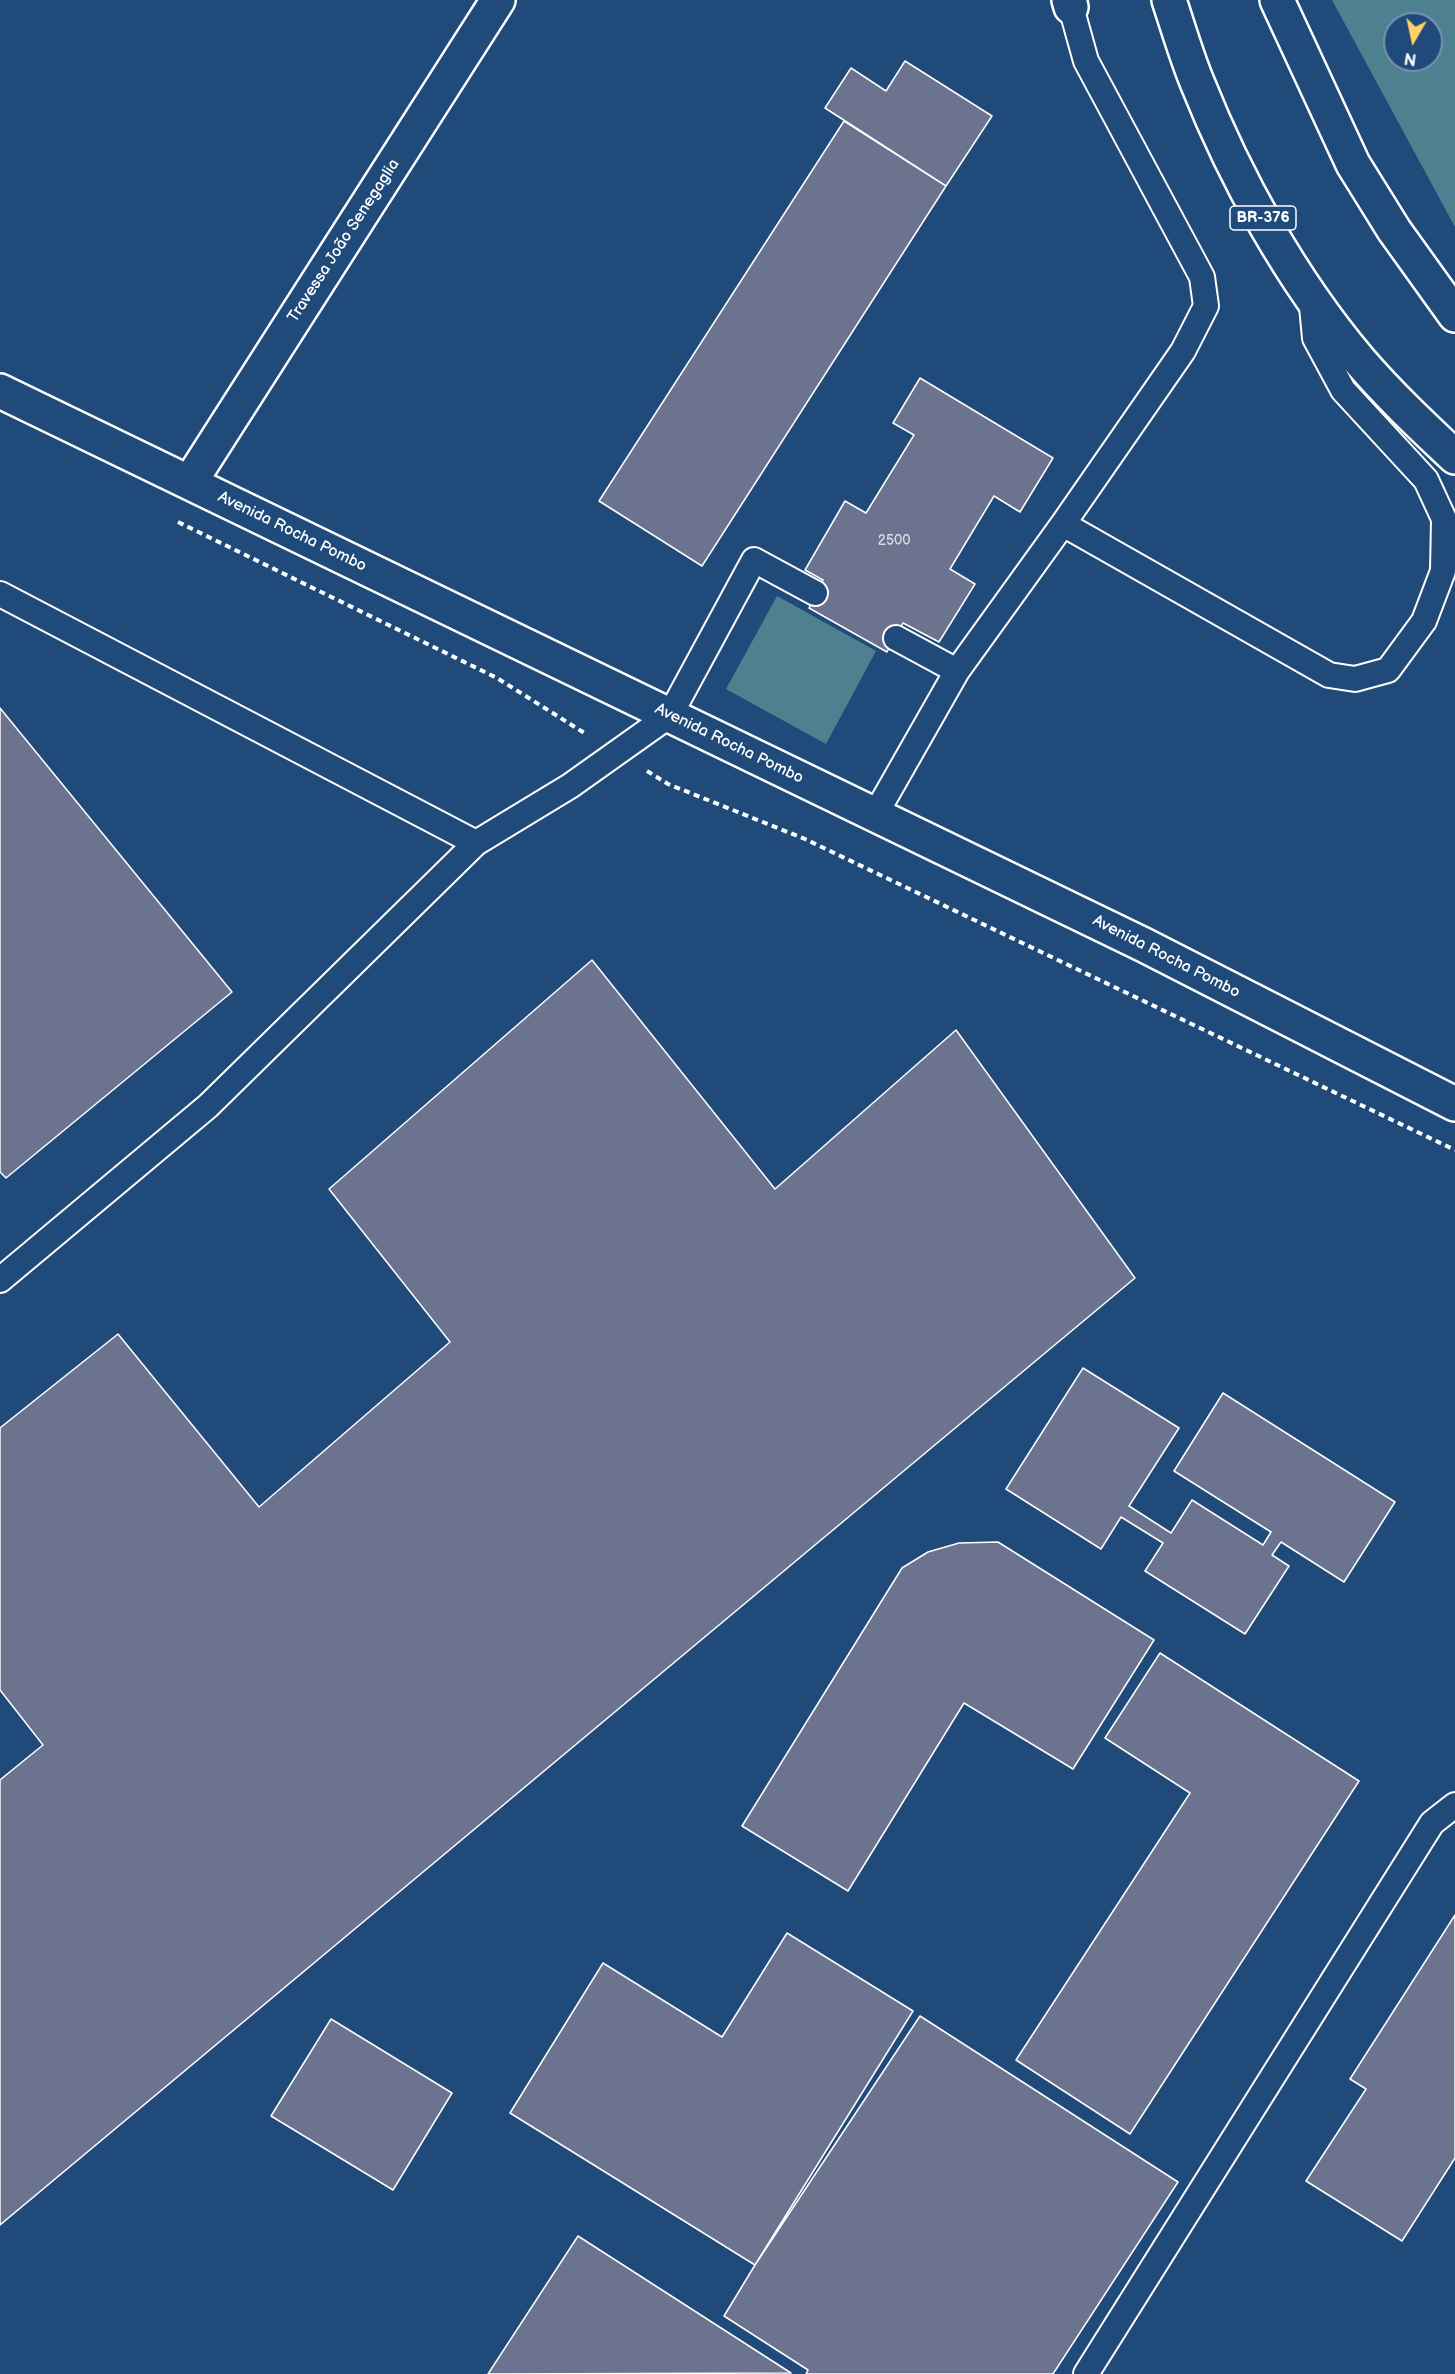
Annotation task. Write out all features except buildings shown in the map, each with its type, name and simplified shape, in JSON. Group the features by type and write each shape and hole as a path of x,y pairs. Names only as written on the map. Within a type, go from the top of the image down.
{"main road":[{"name":"Travessa João Senegaglia","path":"190,482 498,0"},
{"name":"BR-376","path":"1169,0 1197,81 1233,162 1275,239 1311,294 1359,359 1404,409 1455,457"},
{"path":"1277,0 1353,164 1394,230 1455,315"},
{"name":"Avenida Rocha Pombo","path":"0,391 1144,945 1455,1104"}],"lane":[{"path":"874,814 957,671 1183,351 1206,306 1202,277 1086,60 1070,4"},
{"path":"1063,524 1329,675 1355,679 1388,670 1424,621 1443,571 1444,519 1426,480 1343,390 1315,338 1311,294"},
{"path":"0,1280 208,1106 476,843 570,786 670,715 754,560 815,593"},
{"path":"0,594 253,724 476,843"},
{"path":"896,638 957,671"},
{"path":"1086,2374 1432,1823 1455,1805"}],"path":[{"path":"169,518 496,678 566,721"},
{"path":"668,784 805,839 1455,1150"}],"green space":[{"path":"1332,0 1455,0 1455,227"},
{"path":"777,596 876,651 826,744 726,689"}]}
